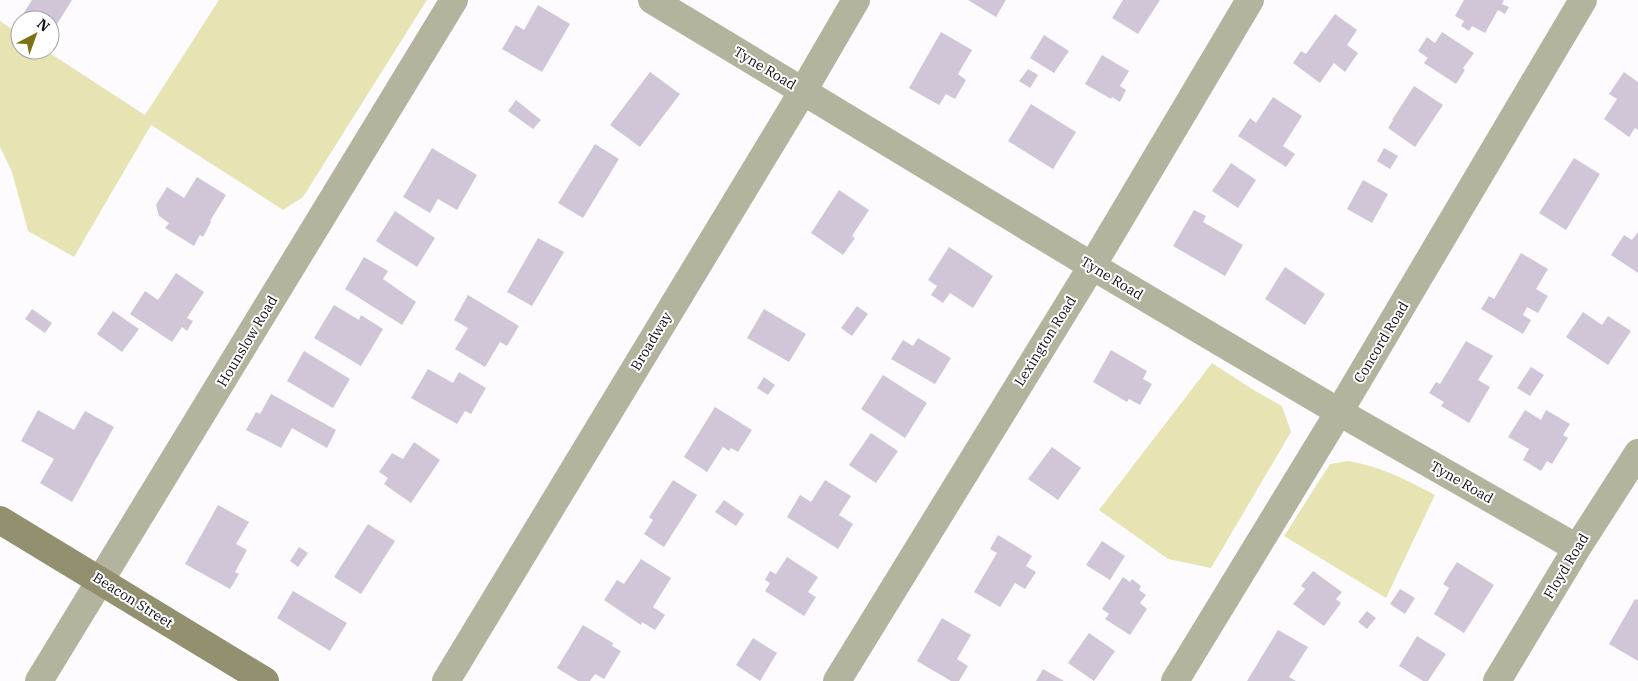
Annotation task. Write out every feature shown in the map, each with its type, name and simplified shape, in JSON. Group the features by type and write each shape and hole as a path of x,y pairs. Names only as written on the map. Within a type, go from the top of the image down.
{"street":[{"name":"Hounslow Road","path":"39,681 454,0"},
{"name":"Tyne Road","path":"652,0 1092,266 1339,412 1577,548"},
{"name":"Broadway","path":"446,681 803,91 856,0"},
{"name":"Lexington Road","path":"837,681 1092,266 1250,0"},
{"name":"Concord Road","path":"1175,681 1339,412 1583,0"},
{"name":"Floyd Road","path":"1497,681 1577,548 1638,453"},
{"name":"Beacon Street","path":"0,520 265,681"}],"shaded area":[{"path":"219,0 427,0 303,197 283,210 151,125 74,257 28,231 12,172 0,147 0,21 10,28 10,60 60,60 145,115"},
{"path":"1212,363 1282,406 1291,432 1211,568 1168,559 1099,510"},
{"path":"1348,461 1393,474 1435,495 1386,598 1284,536 1330,464"}],"building":[{"path":"32,0 72,0 60,19 60,10 26,10"},
{"path":"968,0 1006,0 996,17"},
{"path":"1123,0 1160,0 1138,34 1112,18"},
{"path":"1464,0 1504,0 1502,4 1509,7 1505,14 1498,10 1485,33 1472,26 1469,31 1461,26 1464,21 1455,16"},
{"path":"538,5 570,24 542,72 502,49 516,25 524,30"},
{"path":"1335,14 1357,30 1347,45 1358,53 1345,72 1334,63 1320,83 1293,63 1301,51 1306,54"},
{"path":"941,32 972,50 958,74 966,80 955,99 946,94 939,105 909,88"},
{"path":"1442,32 1474,53 1463,68 1465,70 1456,84 1424,63 1428,58 1418,51 1427,37 1435,43"},
{"path":"1044,35 1069,51 1054,73 1030,58"},
{"path":"1102,55 1129,71 1120,86 1126,90 1120,102 1085,84"},
{"path":"1028,69 1038,75 1030,88 1019,81"},
{"path":"650,72 680,94 640,147 610,125"},
{"path":"1624,72 1638,82 1638,130 1635,128 1629,137 1604,119 1617,99 1609,94"},
{"path":"1414,86 1443,105 1415,147 1388,128"},
{"path":"1273,97 1302,116 1283,146 1295,154 1286,167 1238,136 1250,118 1256,123"},
{"path":"516,100 541,120 533,129 508,111"},
{"path":"1031,104 1076,132 1053,169 1008,141"},
{"path":"595,144 619,159 583,218 558,203"},
{"path":"432,148 477,175 457,210 438,199 430,213 403,197"},
{"path":"1384,148 1398,156 1390,169 1377,161"},
{"path":"1574,158 1600,174 1566,230 1539,213"},
{"path":"1231,163 1256,180 1238,208 1212,191"},
{"path":"197,177 226,195 210,221 203,237 200,235 194,246 165,228 169,223 159,216 156,205 167,187 184,198"},
{"path":"1363,180 1388,194 1372,223 1347,209"},
{"path":"839,190 869,210 852,236 855,238 843,255 811,233"},
{"path":"1194,210 1206,216 1203,222 1243,245 1225,276 1173,246"},
{"path":"395,211 435,238 417,267 376,241"},
{"path":"1638,232 1638,273 1611,255 1624,235 1632,240"},
{"path":"538,238 564,252 532,306 507,292"},
{"path":"949,247 993,276 973,308 950,293 943,303 931,295 937,286 928,280"},
{"path":"1521,253 1548,269 1536,289 1548,296 1538,313 1527,307 1523,315 1531,320 1523,334 1481,309 1489,296 1494,299"},
{"path":"364,257 388,271 383,279 416,302 402,325 345,289"},
{"path":"1285,267 1325,294 1305,325 1265,299"},
{"path":"176,273 204,292 187,318 193,321 187,331 182,327 172,342 130,314 145,291 158,300"},
{"path":"468,295 519,326 507,346 500,342 485,367 455,349 468,328 454,320"},
{"path":"334,305 359,320 361,315 383,329 361,366 314,338"},
{"path":"857,306 868,314 852,336 841,328"},
{"path":"32,309 52,323 45,333 25,319"},
{"path":"764,309 806,334 789,362 747,338"},
{"path":"113,311 139,329 122,352 97,334"},
{"path":"1583,312 1602,325 1608,316 1631,331 1608,365 1566,337"},
{"path":"918,338 951,358 935,384 891,359 903,340 913,346"},
{"path":"1466,341 1493,356 1478,380 1490,387 1469,423 1441,406 1444,402 1429,393 1436,382 1440,384"},
{"path":"1111,350 1147,371 1143,379 1152,384 1140,405 1129,399 1127,402 1093,382"},
{"path":"304,351 350,379 333,408 287,381"},
{"path":"1531,367 1544,375 1530,396 1517,388"},
{"path":"428,369 453,383 459,372 486,388 471,414 465,411 457,424 411,398"},
{"path":"883,375 927,403 905,438 861,409"},
{"path":"764,377 775,385 768,395 757,388"},
{"path":"271,394 336,430 327,448 292,428 281,448 246,430 256,412 260,414"},
{"path":"715,407 752,430 738,452 731,448 729,451 723,447 707,472 684,457"},
{"path":"38,410 74,430 85,411 114,427 72,502 40,483 54,459 21,441"},
{"path":"1525,410 1541,420 1546,410 1570,424 1563,435 1568,438 1552,464 1547,461 1541,471 1523,460 1529,449 1508,437"},
{"path":"871,433 898,451 876,483 849,465"},
{"path":"414,442 440,460 411,503 384,484 388,478 379,472 392,453 403,459"},
{"path":"1052,447 1081,468 1058,500 1028,479"},
{"path":"673,480 697,495 664,547 644,534 653,520 649,517"},
{"path":"825,480 851,496 839,515 853,524 838,549 787,517 800,495 811,502"},
{"path":"724,500 744,514 736,526 715,512"},
{"path":"218,505 249,522 236,544 247,550 235,572 239,574 230,589 185,564"},
{"path":"368,524 395,541 361,594 334,577"},
{"path":"998,535 1032,556 1026,566 1036,572 1025,589 1015,583 1000,607 974,592 997,553 990,549"},
{"path":"1102,541 1125,556 1110,580 1086,565"},
{"path":"299,547 308,553 298,567 290,561"},
{"path":"787,557 818,577 808,592 816,597 804,616 765,591 770,583 765,580 770,571 776,574"},
{"path":"641,559 671,578 653,607 665,615 655,630 642,622 641,625 604,600 617,580 624,584"},
{"path":"1457,562 1494,585 1464,633 1434,614 1449,588 1443,584"},
{"path":"1313,571 1342,592 1336,599 1341,603 1324,626 1293,604 1305,589 1301,586"},
{"path":"1123,577 1130,582 1132,579 1141,586 1139,590 1146,595 1140,603 1147,609 1130,635 1105,619 1109,614 1102,609"},
{"path":"1400,589 1415,598 1405,614 1390,604"},
{"path":"293,591 347,623 330,651 277,618"},
{"path":"1635,599 1638,600 1638,661 1609,644"},
{"path":"1367,611 1376,618 1367,629 1358,622"},
{"path":"942,618 971,635 957,659 968,666 959,681 951,681 917,661"},
{"path":"583,625 613,643 612,646 621,651 604,679 595,674 590,681 578,681 557,668"},
{"path":"1278,630 1308,647 1289,677 1296,681 1247,681"},
{"path":"1089,633 1115,651 1094,681 1068,663"},
{"path":"1417,636 1446,654 1428,681 1423,681 1399,666"},
{"path":"753,638 777,653 760,681 736,665"},
{"path":"1043,669 1064,681 1036,681"}]}
